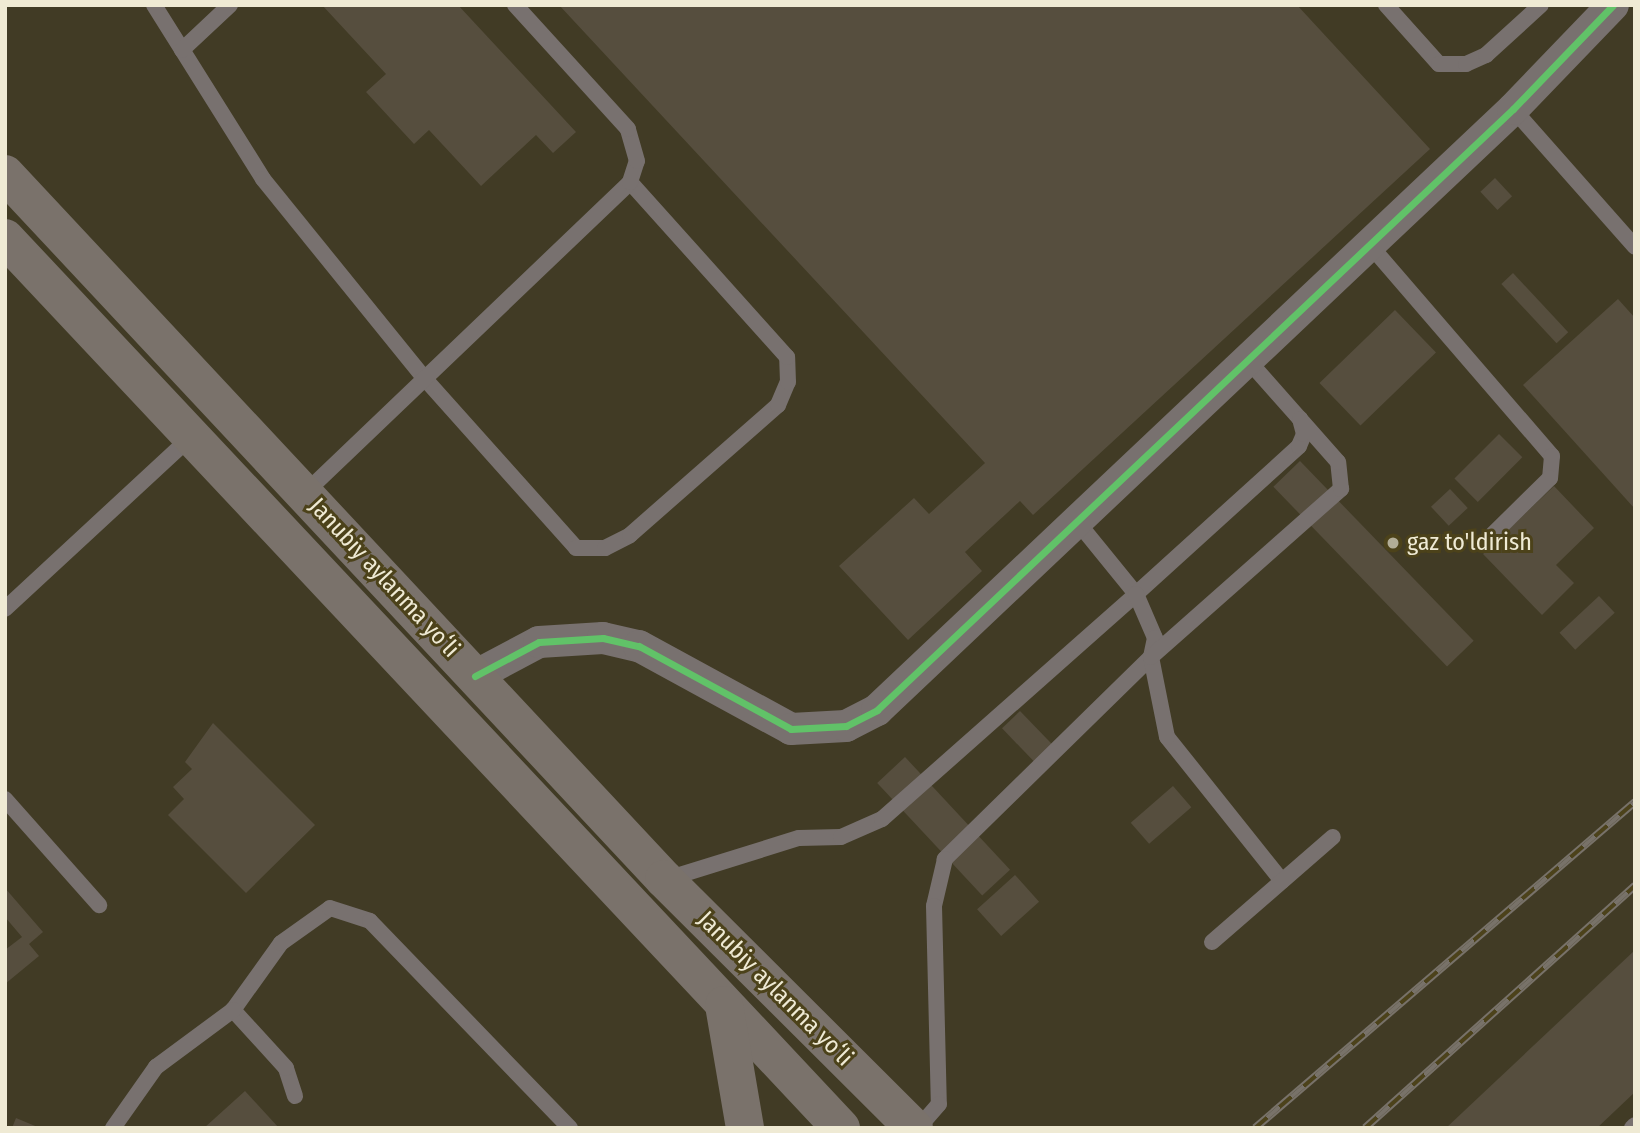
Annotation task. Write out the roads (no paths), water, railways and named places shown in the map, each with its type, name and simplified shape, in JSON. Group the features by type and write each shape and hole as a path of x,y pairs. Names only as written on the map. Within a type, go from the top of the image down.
{"highway":[{"name":"Janubiy aylanma yoʻli","path":"5,174 664,879 916,1128"},
{"name":"Janubiy aylanma yoʻli","path":"5,238 841,1128"},
{"path":"272,524 305,493"},
{"path":"724,1005 746,1128"}],"street":[{"path":"475,676 539,642 603,638 639,646 791,729 846,726 877,710 1075,519 1513,109 1613,5"}],"lane":[{"path":"154,5 263,180 426,380 576,548 605,548 631,535 778,405 789,382 787,356 630,182"},
{"path":"182,50 230,5"},
{"path":"305,493 630,182 637,161 628,129 514,5"},
{"path":"1386,5 1439,64 1466,64 1486,55 1541,5"},
{"path":"1513,109 1635,247"},
{"path":"1369,244 1552,456 1550,478 1487,540"},
{"path":"916,1128 939,1104 934,906 945,859 1151,657 1341,489 1338,462 1246,358"},
{"path":"664,879 799,838 841,837 881,819 1299,446 1304,434 1300,419"},
{"path":"5,609 191,436"},
{"path":"1075,519 1136,594 1155,638 1151,657 1167,737 1282,881"},
{"path":"5,799 99,905"},
{"path":"1212,942 1333,837"},
{"path":"113,1128 156,1068 233,1010 281,943 330,908 370,921 570,1128"},
{"path":"233,1010 286,1068 295,1097"}],"railway":[{"path":"1255,1128 1635,802"},
{"path":"1365,1128 1635,886"}],"place":[{"name":"gaz to'ldirish","path":"1393,543"}]}
